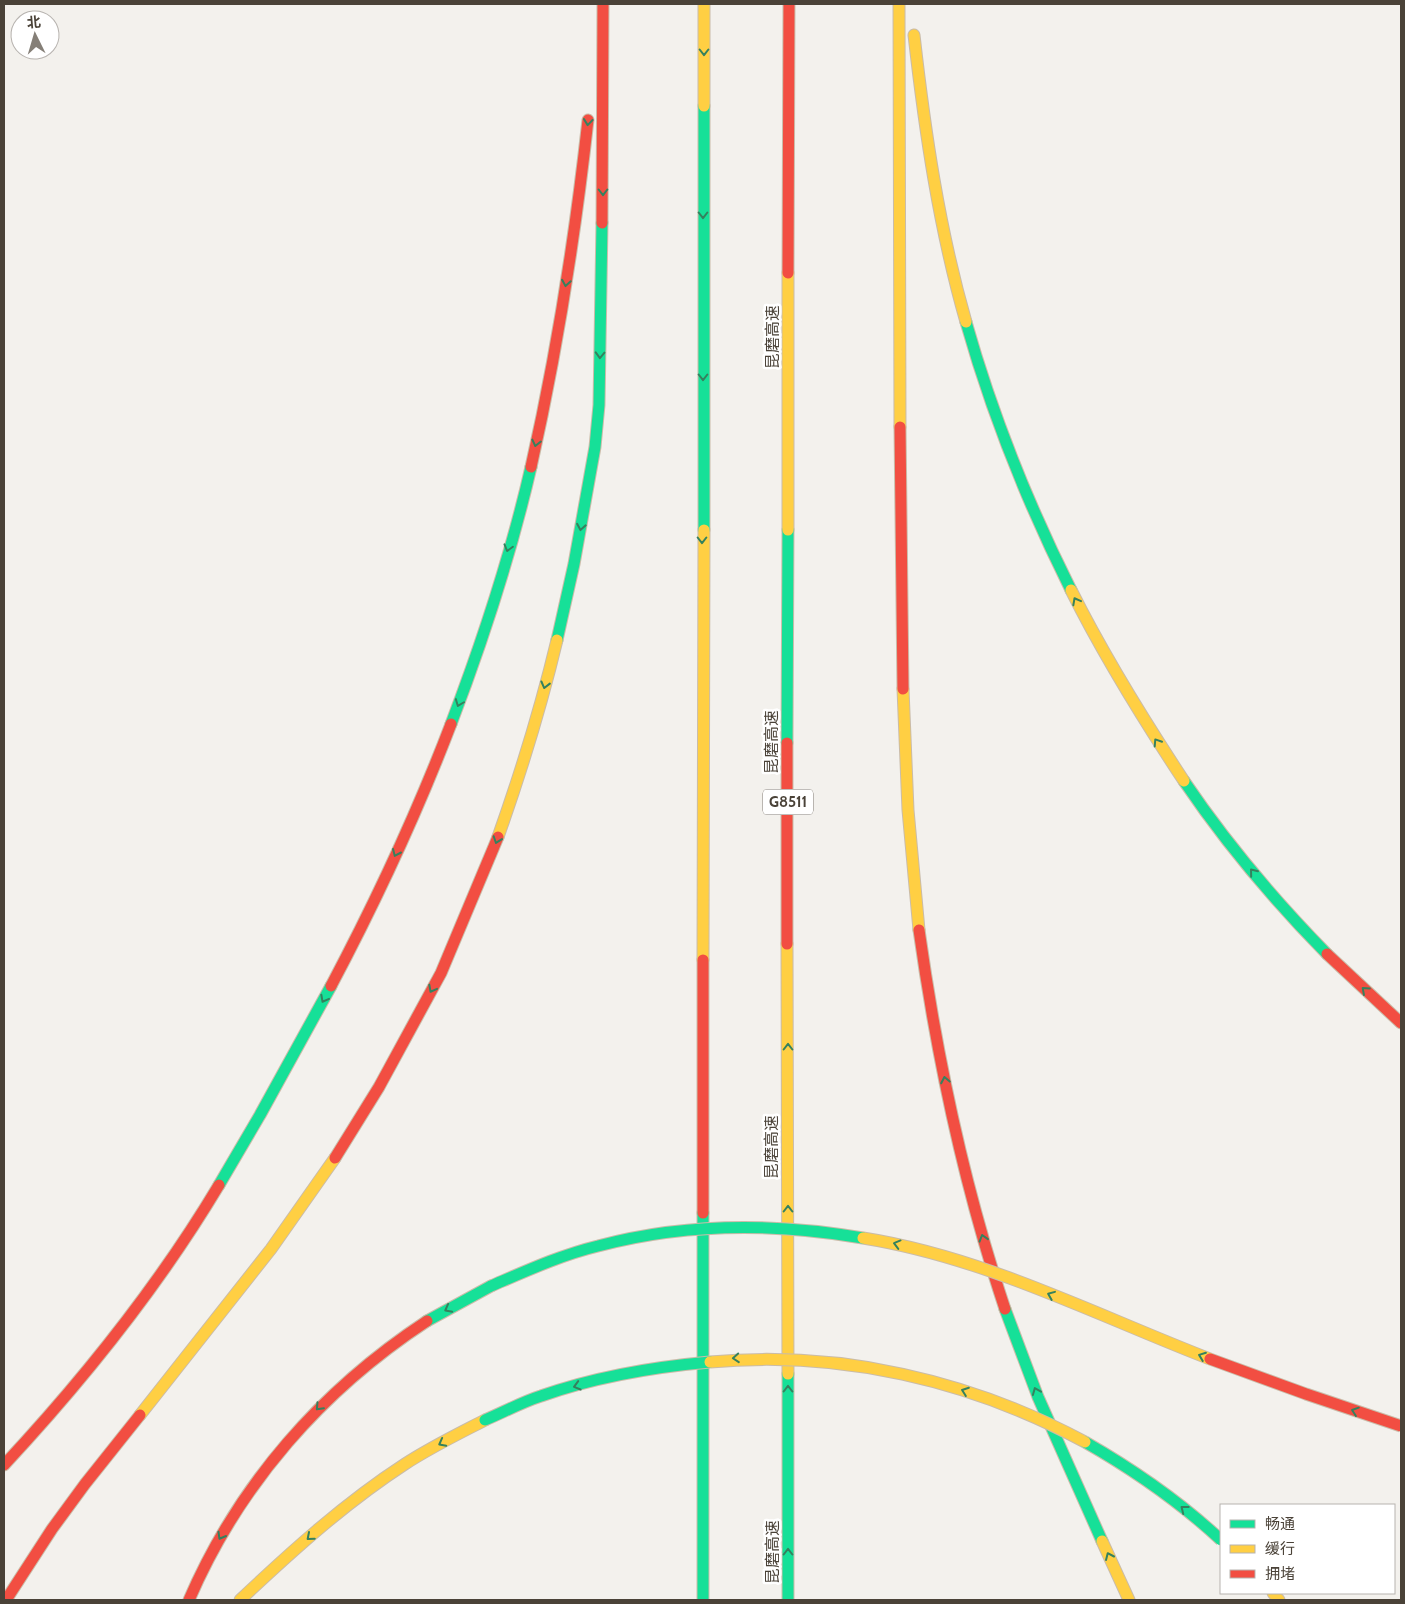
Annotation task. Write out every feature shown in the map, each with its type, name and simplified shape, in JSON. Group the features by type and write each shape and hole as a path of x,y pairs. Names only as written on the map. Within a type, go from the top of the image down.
{"highway":[{"path":"591,89 598,4"},
{"path":"6,1600 26,1567 85,1484 233,1299 309,1197 345,1143 379,1087 440,973 493,852 516,787 537,717 574,564 595,447 598,413 602,285 603,4"},
{"path":"703,1600 704,4"},
{"name":"昆磨高速","path":"788,1600 789,4"},
{"path":"899,4 900,454 904,716 911,850 926,977 946,1087 966,1173 1008,1317 1043,1410 1129,1600"},
{"path":"913,23 922,100 938,201 970,340 1009,452 1070,590 1124,689 1155,740 1215,825 1308,934 1401,1023"},
{"path":"4,1465 96,1361 165,1270 231,1166 300,1043 358,934 395,857 440,752 484,632 521,501 547,391 560,324 580,190 589,107"},
{"path":"189,1600 207,1559 242,1499 284,1444 330,1396 381,1353 434,1316 491,1286 550,1260 612,1242 676,1231 744,1227 815,1230 897,1244 966,1263 1222,1363 1325,1401 1401,1426"},
{"path":"240,1600 323,1526 377,1484 430,1449 485,1420 542,1396 603,1378 669,1365 740,1358 812,1359 883,1369 954,1386 1023,1412 1090,1445 1152,1484 1220,1539"}],"traffic: fast":[{"path":"704,106 704,530"},
{"path":"557,640 574,564 595,447 599,405 602,223"},
{"path":"966,322 999,425 1040,525 1071,590"},
{"path":"451,724 496,597 531,467"},
{"path":"787,743 788,530"},
{"path":"1184,781 1252,871 1327,954"},
{"path":"219,1185 331,986"},
{"path":"703,1213 703,1600"},
{"path":"491,1286 571,1254 630,1238 663,1233 696,1229 763,1228 830,1233 863,1238"},
{"path":"427,1321 491,1286"},
{"path":"1005,1309 1038,1397 1102,1541"},
{"path":"485,1420 534,1398 582,1383 646,1370 710,1362"},
{"path":"788,1374 788,1600"},
{"path":"1085,1442 1156,1487 1220,1539"}],"traffic: slow":[{"path":"704,4 704,106"},
{"path":"899,4 900,427"},
{"path":"914,35 934,180 956,287 966,322"},
{"path":"788,273 788,530"},
{"path":"703,960 704,530"},
{"path":"1071,590 1124,687 1184,781"},
{"path":"498,837 530,739 557,640"},
{"path":"903,689 908,810 919,930"},
{"path":"787,944 788,1374"},
{"path":"140,1415 271,1249 335,1158"},
{"path":"863,1238 908,1247 996,1273 1210,1359"},
{"path":"710,1362 758,1359 807,1361 903,1374 950,1386 996,1402 1041,1420 1085,1442"},
{"path":"240,1600 299,1546 361,1495 415,1458 485,1420"},
{"path":"1102,1541 1129,1600"},
{"path":"1274,1594 1279,1600"}],"traffic: jam":[{"path":"602,223 603,4"},
{"path":"788,273 789,4"},
{"path":"531,467 549,381 564,294 588,120"},
{"path":"900,427 903,689"},
{"path":"331,986 395,856 451,724"},
{"path":"787,743 787,944"},
{"path":"335,1158 379,1087 441,973 498,837"},
{"path":"919,930 934,1026 953,1121 977,1216 1005,1309"},
{"path":"1327,954 1401,1023"},
{"path":"703,960 703,1213"},
{"path":"4,1465 63,1399 119,1331 171,1260 219,1185"},
{"path":"189,1600 209,1558 233,1517 287,1443 353,1377 427,1321"},
{"path":"1210,1359 1401,1426"},
{"path":"6,1600 52,1529 140,1415"}]}
